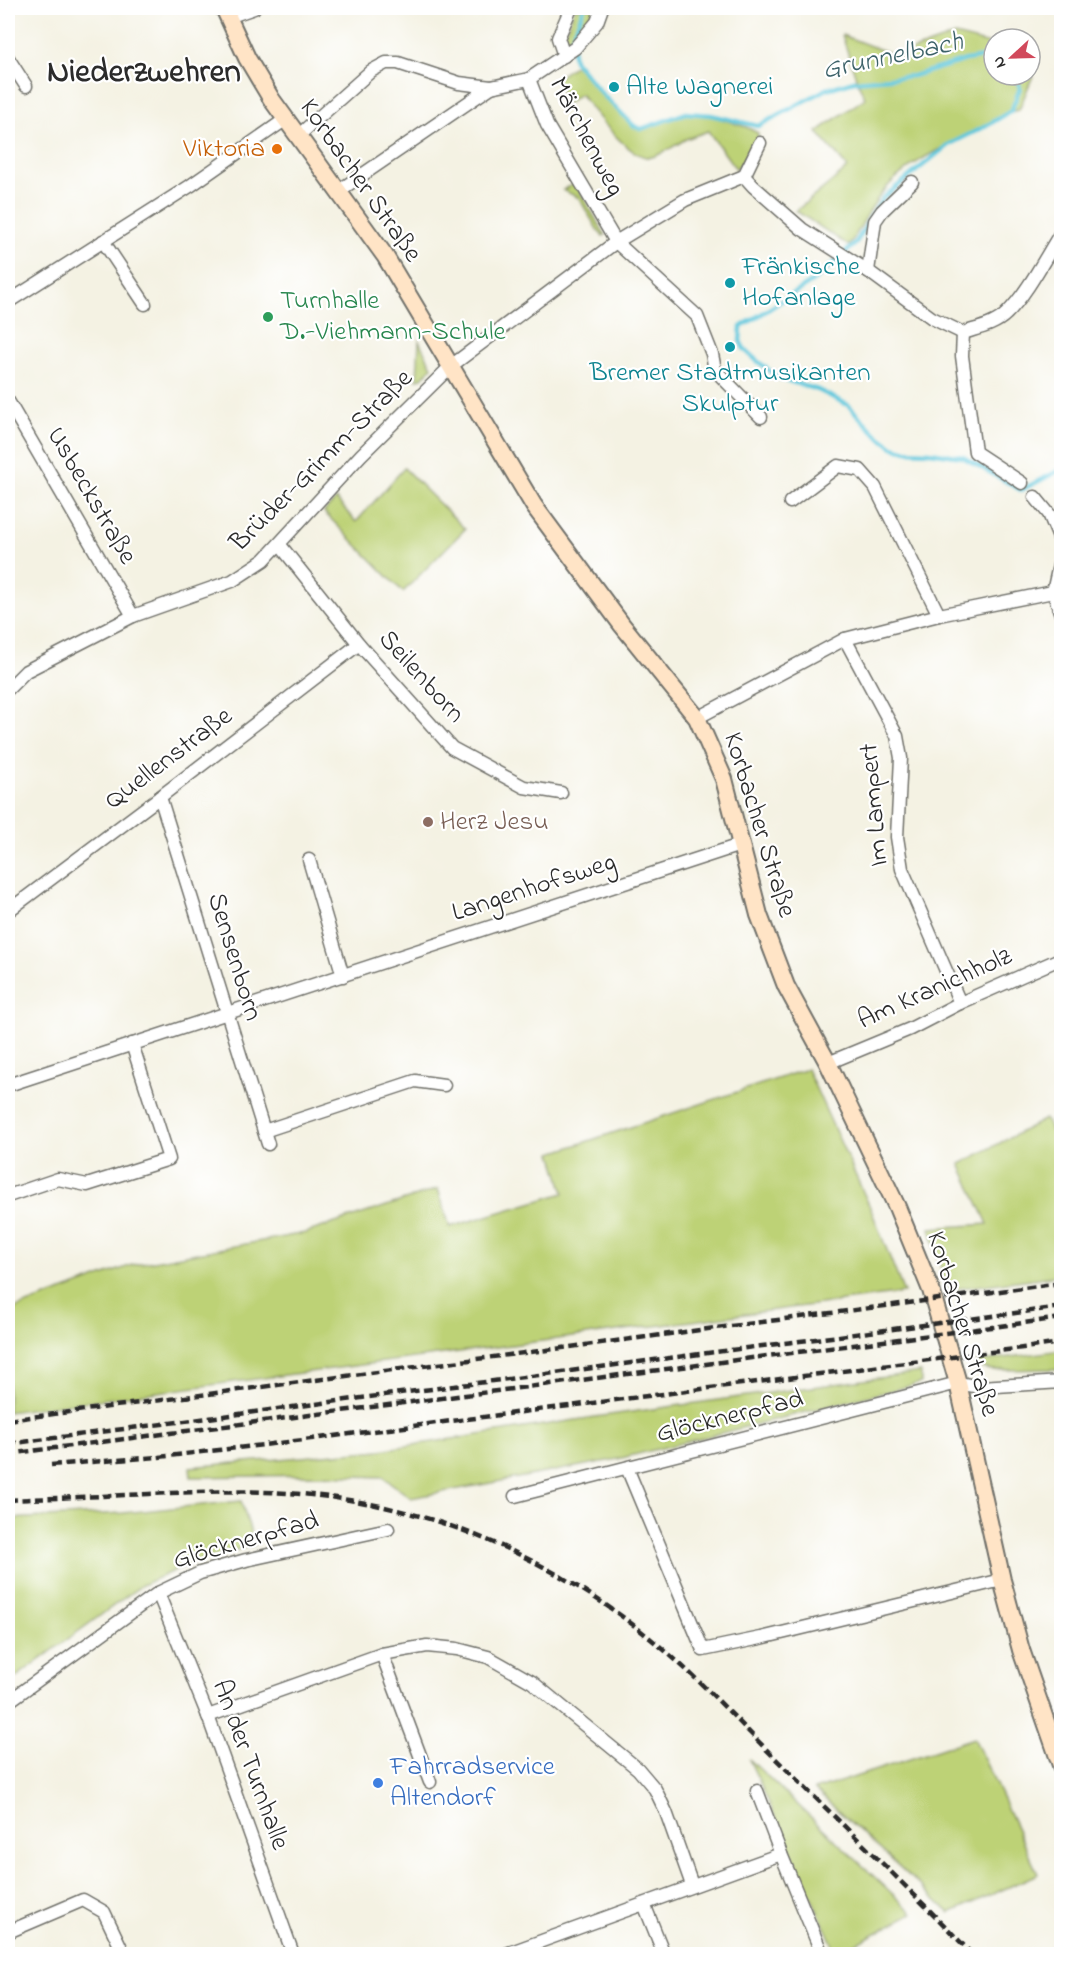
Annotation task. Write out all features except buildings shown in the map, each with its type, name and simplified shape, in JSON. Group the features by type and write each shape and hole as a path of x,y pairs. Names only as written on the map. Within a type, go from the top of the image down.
{"street":[{"path":"226,12 254,8"},
{"path":"569,53 558,38 571,8"},
{"path":"529,79 569,53 597,22 602,8"},
{"name":"Korbacher Straße","path":"226,12 247,58 272,100 385,256 534,506 622,625 697,718 724,779 759,915 786,986 828,1063 908,1232 931,1290 958,1383 1002,1580 1023,1654 1062,1768"},
{"path":"8,58 26,86"},
{"name":"Märchenweg","path":"298,136 371,71 387,63 398,63 459,83 491,87 529,79 547,125 616,242 697,316 712,354 715,370 761,417"},
{"path":"346,186 491,87"},
{"path":"8,302 190,186 286,119"},
{"path":"760,143 744,176 795,224 868,271 932,318 963,333 987,326 1005,315 1017,302 1062,231"},
{"name":"Brüder-Grimm-Straße","path":"8,690 26,671 134,616 232,581 264,560 362,455 451,366 616,242 685,200 744,176"},
{"path":"868,271 875,221 882,211 912,182"},
{"path":"103,241 145,304"},
{"path":"963,333 962,356 975,452 1022,483"},
{"name":"Usbeckstraße","path":"8,401 134,616"},
{"path":"790,502 838,466 860,470 875,487 939,615"},
{"path":"1035,497 1049,514 1060,540 1060,561 1053,592 1062,617"},
{"name":"Seilenborn","path":"280,545 359,644 452,748 524,787 561,793"},
{"path":"697,718 845,639 939,615 1053,592"},
{"name":"Im Lampert","path":"845,639 897,736 901,758 897,837 902,869 960,1003"},
{"name":"Quellenstraße","path":"8,910 359,644"},
{"name":"Sensenborn","path":"160,797 268,1144"},
{"name":"Langenhofsweg","path":"8,1085 740,845"},
{"path":"309,860 343,976"},
{"name":"Am Kranichholz","path":"828,1063 910,1029 960,1003 1062,958"},
{"path":"8,1196 58,1179 87,1185 169,1159 132,1044"},
{"path":"264,1131 415,1081 444,1085"},
{"path":"958,1383 980,1387 1061,1382"},
{"name":"Glöcknerpfad","path":"515,1496 958,1383"},
{"path":"627,1468 703,1650 1002,1580"},
{"name":"Glöcknerpfad","path":"8,1702 158,1593 200,1573 246,1560 388,1529"},
{"name":"An der Turnhalle","path":"158,1593 208,1716 289,1953"},
{"path":"208,1716 382,1654 428,1646 457,1649 488,1657 532,1682 638,1770 655,1789 666,1812 692,1886"},
{"path":"382,1654 430,1782"},
{"path":"758,1791 780,1854 822,1954"},
{"path":"506,1954 780,1854"},
{"path":"8,1932 83,1900 104,1912 124,1954"},
{"path":"644,1904 664,1954"}],"green space":[{"path":"575,8 595,8 570,45 563,45 563,38"},
{"path":"842,35 897,56 955,35 982,42 982,87 1028,87 1019,110 1004,115 927,156 902,173 881,194 849,246 796,211 848,168 817,132 865,98"},
{"path":"577,64 601,93 634,126 644,129 686,113 710,115 758,133 757,144 736,169 708,131 686,139 656,156 643,156 634,152 613,133 580,94 567,103 555,79"},
{"path":"575,183 605,235 603,236 598,231 579,198 563,190"},
{"path":"419,341 432,367 422,378 417,379"},
{"path":"404,468 465,529 403,592 324,512 336,499 356,522"},
{"path":"807,1069 870,1207 904,1293 8,1412 8,1311 132,1265 305,1233 438,1189 450,1227 564,1193 552,1153"},
{"path":"1045,1119 1061,1149 1061,1275 947,1290 930,1228 988,1224 960,1164"},
{"path":"1061,1350 1061,1369 992,1370 981,1368 975,1362"},
{"path":"921,1372 921,1383 618,1459 411,1498 383,1477 316,1475 191,1477 190,1467 380,1450 595,1417"},
{"path":"241,1501 255,1545 196,1561 142,1585 8,1683 8,1519 123,1513"},
{"path":"974,1738 1038,1874 950,1913 815,1790"},
{"path":"749,1759 913,1913 837,1954"}],"waterway":[{"name":"Grunnelbach","path":"584,8 571,40 574,60 601,93 634,126 641,129 686,113 711,115 758,126 827,89 854,81 913,76 982,57"},
{"name":"Grunnelbach","path":"1020,87 1011,111 948,145 883,198 855,244 816,279 741,327 740,341 744,349 779,378 818,390 848,405 878,436 893,447 907,451 963,457 1021,490 1062,469"}],"railway":[{"path":"8,1420 1062,1283"},
{"path":"8,1444 1062,1307"},
{"path":"8,1454 1062,1318"},
{"path":"51,1465 158,1457 264,1445 1062,1343"},
{"path":"8,1500 220,1492 313,1495 380,1506 423,1517 507,1548 585,1591 622,1616 657,1644 707,1689 972,1954"}],"place":[{"name":"Alte Wagnerei","path":"614,87"},
{"name":"Viktoria","path":"277,149"},
{"name":"Fränkische Hofanlage","path":"730,283"},
{"name":"Turnhalle D.-Viehmann-Schule","path":"268,317"},
{"name":"Bremer Stadtmusikanten Skulptur","path":"730,347"},
{"name":"Herz Jesu","path":"428,822"},
{"name":"Fahrradservice Altendorf","path":"378,1783"}],"district":[{"name":"Niederzwehren","path":"144,73"}]}
